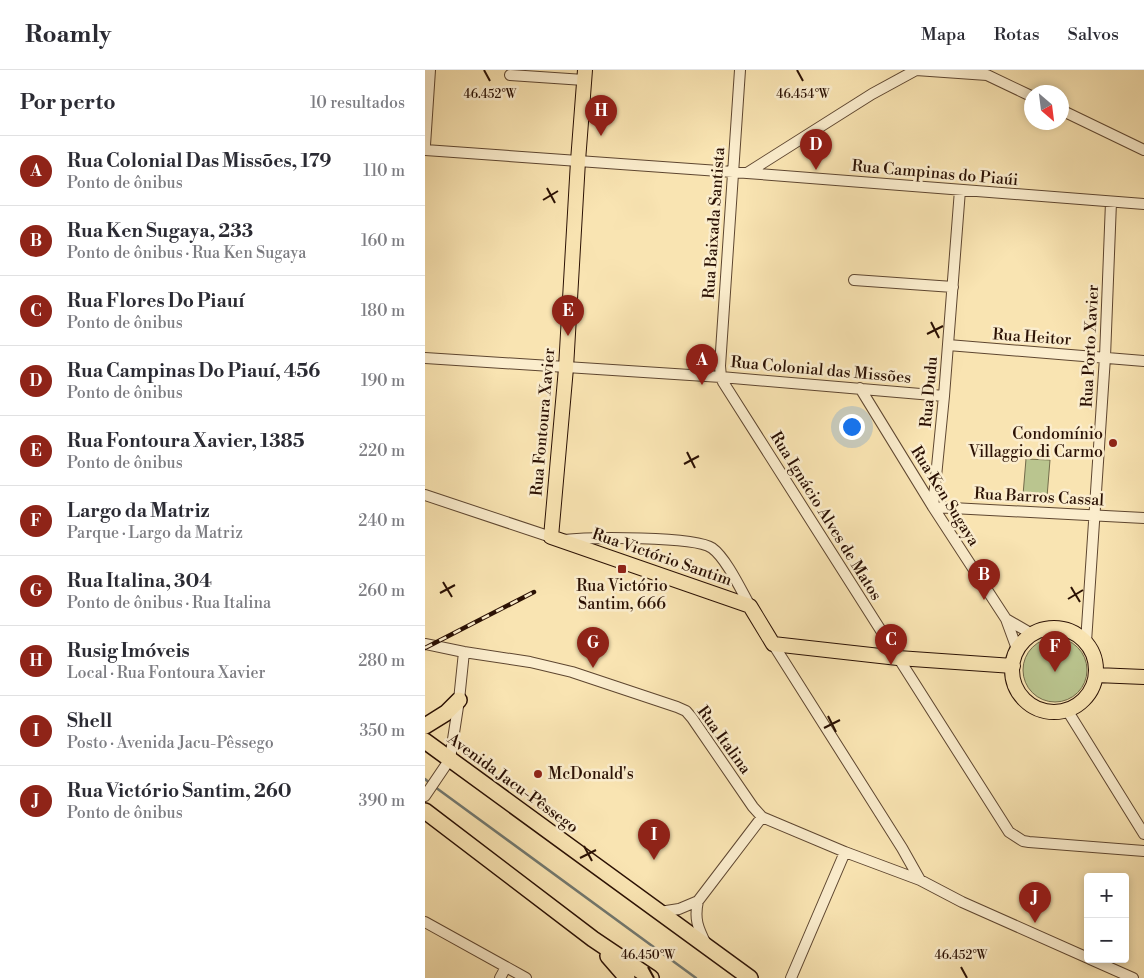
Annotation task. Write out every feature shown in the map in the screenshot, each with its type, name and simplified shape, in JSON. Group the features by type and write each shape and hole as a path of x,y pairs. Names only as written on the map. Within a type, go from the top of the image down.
{"highway":[{"path":"425,726 439,718 459,700"},
{"name":"Avenida Jacu-Pêssego","path":"425,741 447,764 750,978"},
{"path":"425,811 593,939 651,978"},
{"path":"593,939 627,978"}],"main road":[{"name":"Rua Fontoura Xavier","path":"556,539 578,161 585,75"},
{"name":"Rua Victório Santim","path":"556,539 750,606 773,644"},
{"path":"1046,628 1061,628 1075,633 1086,642 1094,657 1096,675 1087,697 1078,705 1067,710 1054,712 1041,710 1029,704 1020,695 1014,683 1013,666 1017,650 1033,634 1046,628"},
{"path":"773,644 898,658 1013,666"},
{"path":"1096,675 1144,677"}],"street":[{"path":"425,145 430,70"},
{"name":"Rua Baixada Santista","path":"721,377 732,172 740,70"},
{"path":"747,173 872,94 916,70 987,72 1024,92"},
{"path":"510,75 585,75"},
{"path":"1069,114 1144,150"},
{"name":"Rua Campinas do Piaúi","path":"425,150 1144,204"},
{"name":"Rua Dudu","path":"933,507 945,396 960,190"},
{"name":"Rua Porto Xavier","path":"1086,642 1105,357 1111,202"},
{"path":"854,280 953,287"},
{"name":"Rua Heitor","path":"948,345 1144,360"},
{"name":"Rua Colonial das Missões","path":"425,358 721,377 945,396"},
{"name":"Rua Ignácio Alves de Matos","path":"721,377 1009,832 1029,842 1144,851"},
{"name":"Rua Ken Sugaya","path":"860,388 1005,619 1017,650"},
{"name":"Rua Victório Santim","path":"425,495 556,539 585,537 639,538 689,542 710,546 720,556 750,606"},
{"name":"Rua Barros Cassal","path":"933,507 1144,518"},
{"name":"Rua Ken Sugaya","path":"1005,619 1033,634"},
{"name":"Rua Italina","path":"425,644 530,662 624,688 677,706 686,711 692,718 753,808 762,817 845,852 920,880"},
{"name":"Rua Victório Santim","path":"773,644 903,848 920,880"},
{"path":"425,796 447,764 459,700 464,652"},
{"path":"1067,710 1144,834"},
{"path":"707,946 697,923 698,901 762,817"},
{"name":"Rua Victório Santim","path":"903,848 907,876"},
{"path":"791,978 845,852"},
{"path":"920,880 961,902 1084,957"},
{"path":"659,912 679,909 698,901"},
{"path":"425,922 527,978"},
{"path":"1098,963 1133,978"},
{"path":"500,978 506,967"}],"green space":[{"path":"1026,459 1050,460 1047,497 1023,495"},
{"path":"1049,638 1061,638 1078,647 1085,658 1087,670 1085,682 1078,693 1061,702 1049,702 1037,697 1028,688 1023,676 1023,664 1028,652 1037,643"}],"waterway":[{"path":"425,779 431,784"},
{"path":"435,787 696,978"}],"railway":[{"path":"425,648 534,592"}],"place":[{"name":"Rusig Imóveis","path":"601,136"},
{"name":"Rua Campinas Do Piauí, 456","path":"816,170"},
{"name":"Rua Fontoura Xavier, 1385","path":"568,336"},
{"name":"Rua Colonial Das Missões, 179","path":"702,385"},
{"name":"Condomínio Villaggio di Carmo","path":"1113,443"},
{"name":"Rua Victório Santim, 666","path":"622,569"},
{"name":"Rua Ken Sugaya, 233","path":"984,600"},
{"name":"Rua Flores Do Piauí","path":"891,665"},
{"name":"Rua Italina, 304","path":"593,668"},
{"name":"Largo da Matriz","path":"1055,672"},
{"name":"McDonald's","path":"538,774"},
{"name":"Shell","path":"654,860"},
{"name":"Rua Victório Santim, 260","path":"1035,923"}]}
